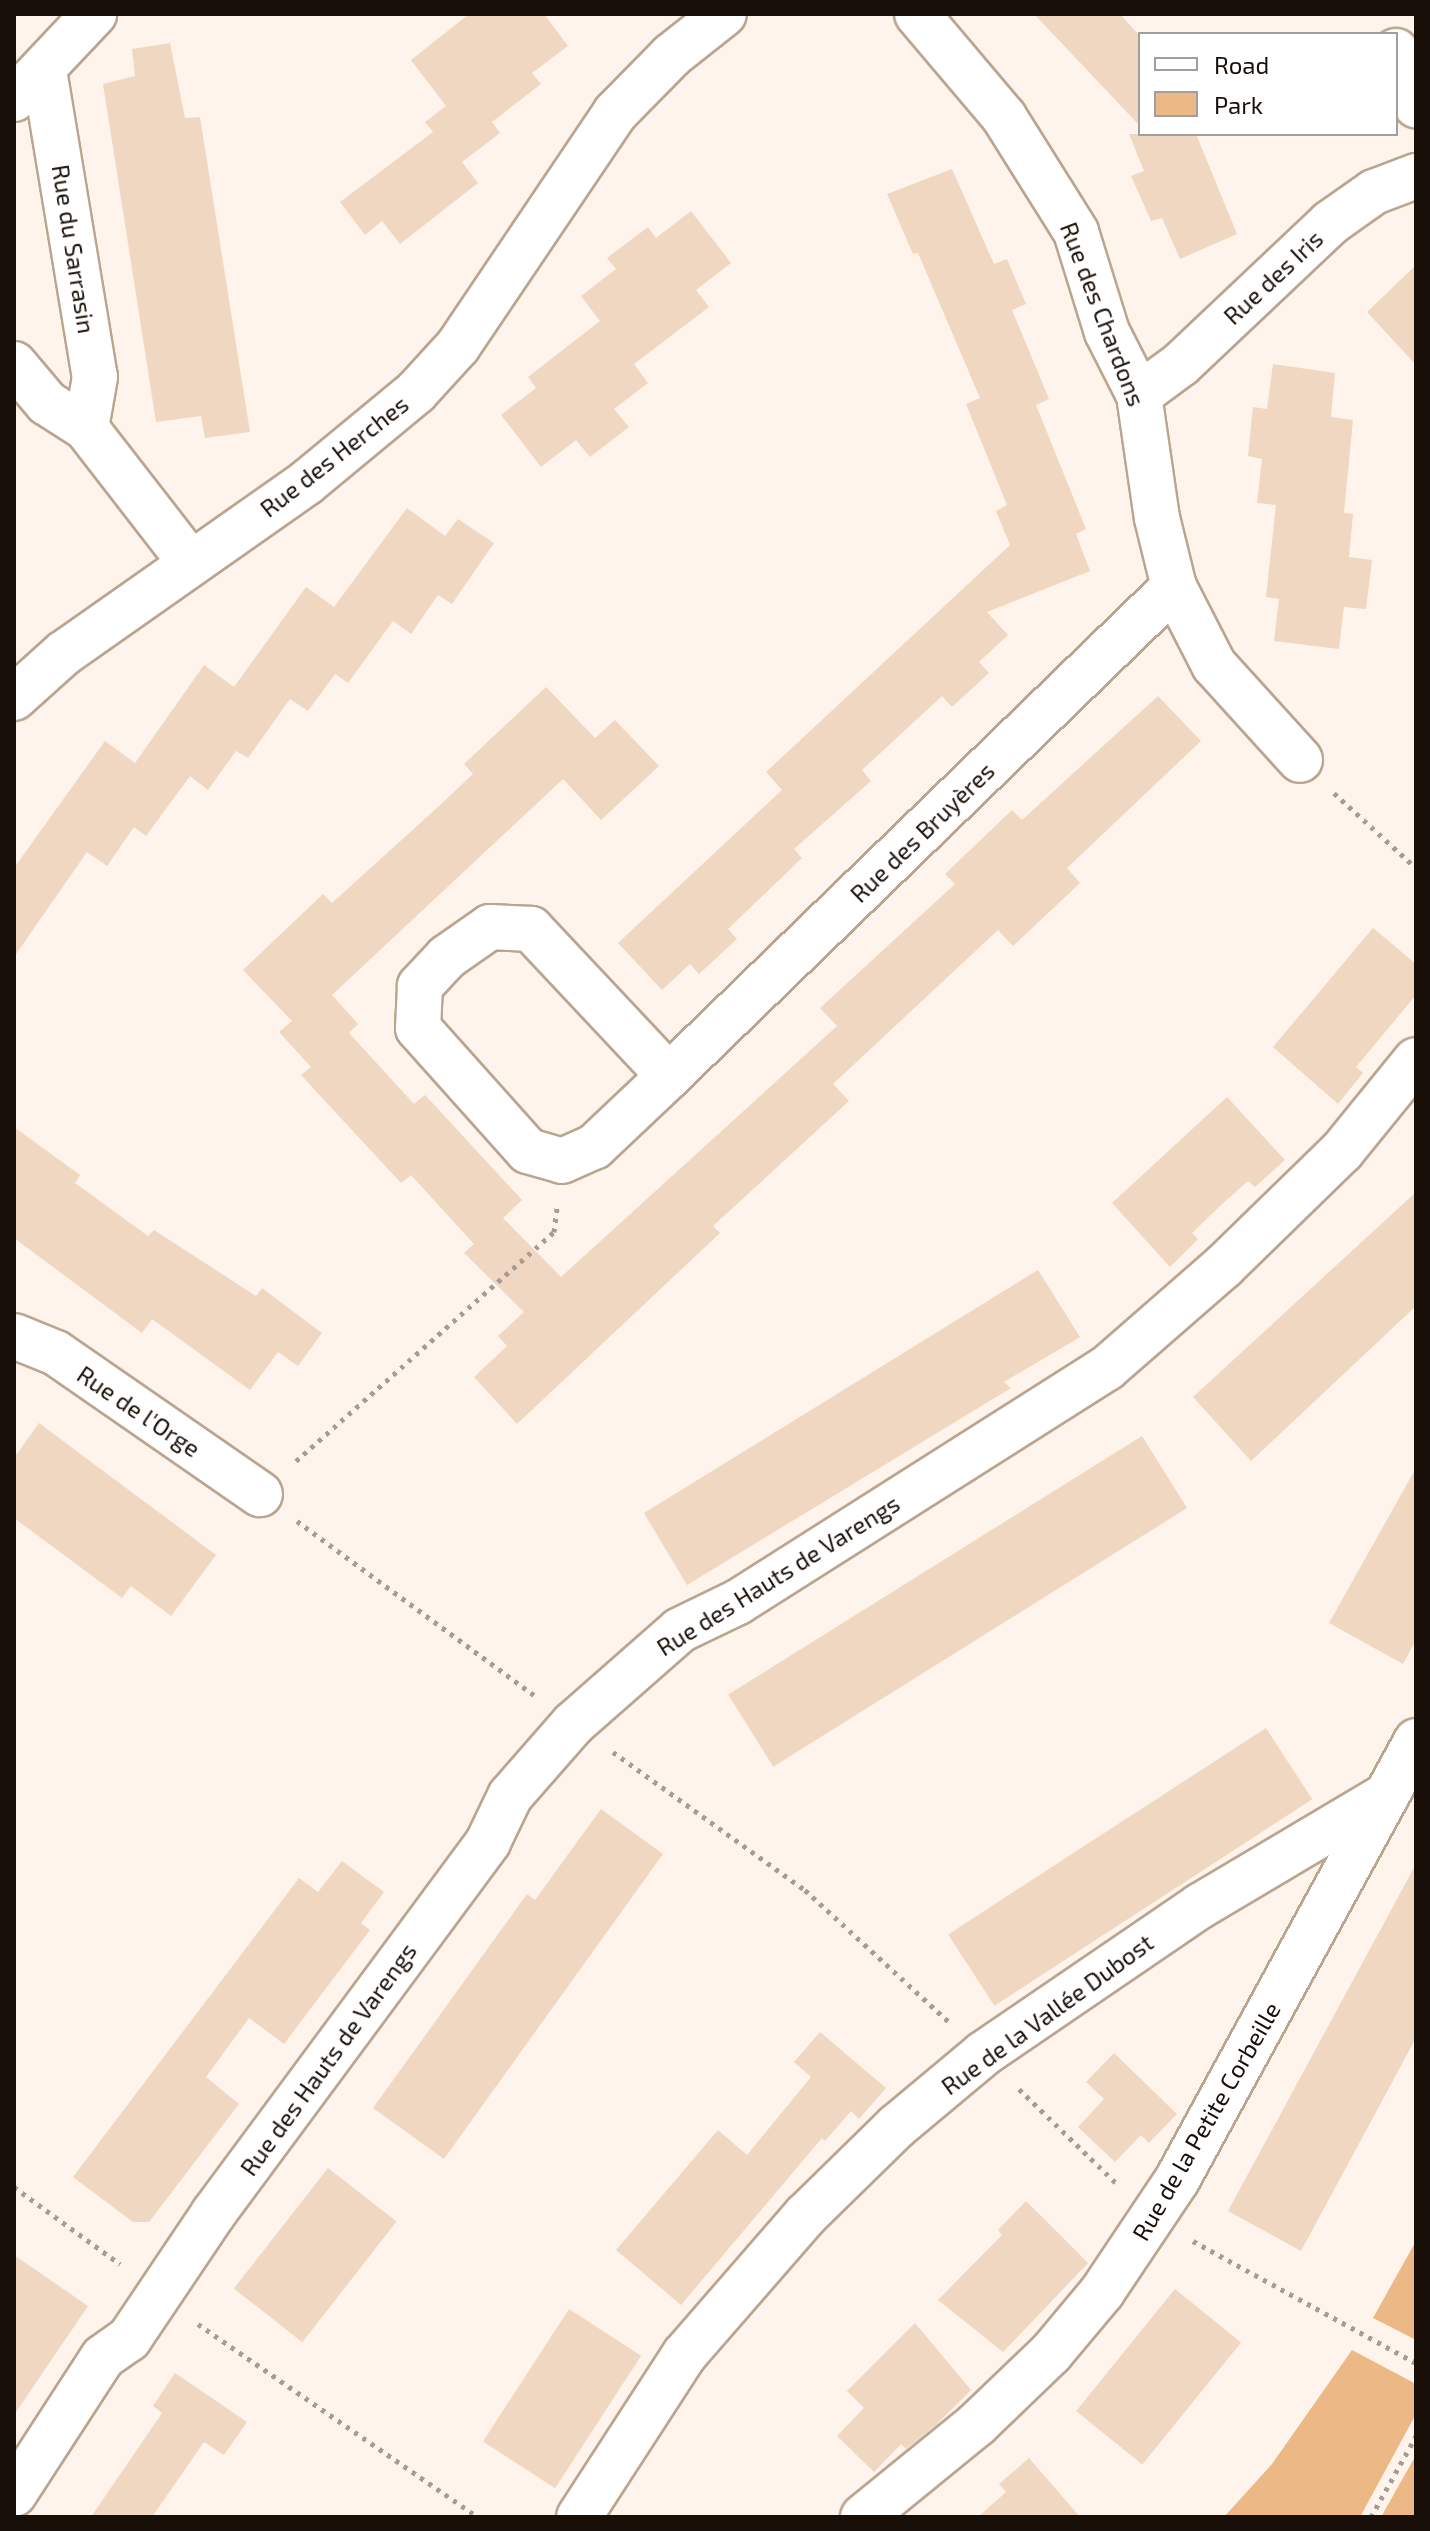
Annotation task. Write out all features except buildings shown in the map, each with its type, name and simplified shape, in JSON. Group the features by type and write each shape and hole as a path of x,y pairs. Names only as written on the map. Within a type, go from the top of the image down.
{"street":[{"name":"Rue du Sarrasin","path":"86,428 95,377 29,84 94,14"},
{"name":"Rue des Herches","path":"14,698 64,653 306,483 416,392 458,346 615,113 672,55 724,14"},
{"name":"Rue des Chardons","path":"917,14 1004,117 1076,232 1107,332 1139,395 1157,518 1174,587 1214,665 1300,760"},
{"path":"1398,56 1416,105"},
{"name":"Rue des Iris","path":"1139,395 1181,364 1330,223 1374,192 1416,176"},
{"path":"14,364 47,403 86,428 190,562"},
{"name":"Rue des Bruyères","path":"562,1161 594,1147 1174,587"},
{"path":"562,1161 528,1151 418,1028 420,986 447,957 490,927 531,929 669,1076"},
{"name":"Rue des Hauts de Varengs","path":"14,2494 103,2357 129,2339 213,2214 488,1842 510,1796 573,1724 680,1630 738,1602 1107,1368 1224,1266 1342,1151 1416,1060"},
{"name":"Rue de l'Orge","path":"14,1336 56,1353 260,1494"},
{"name":"Rue de la Petite Corbeille","path":"863,2517 917,2478 1051,2353 1153,2219 1416,1741"},
{"name":"Rue de la Vallée Dubost","path":"579,2517 685,2354 806,2215 897,2126 983,2054 1200,1906 1387,1795"}],"path":[{"path":"1300,760 1416,868"},
{"path":"562,1161 554,1232 260,1494 805,1890 983,2054 1153,2219 1416,2363"},
{"path":"14,2187 478,2517"},
{"path":"1371,2517 1416,2436"}],"green space":[{"path":"1416,2241 1416,2340 1373,2318"},
{"path":"1352,2350 1416,2384 1416,2414 1360,2517 1224,2517 1272,2464"},
{"path":"1416,2455 1416,2517 1381,2517"}]}
